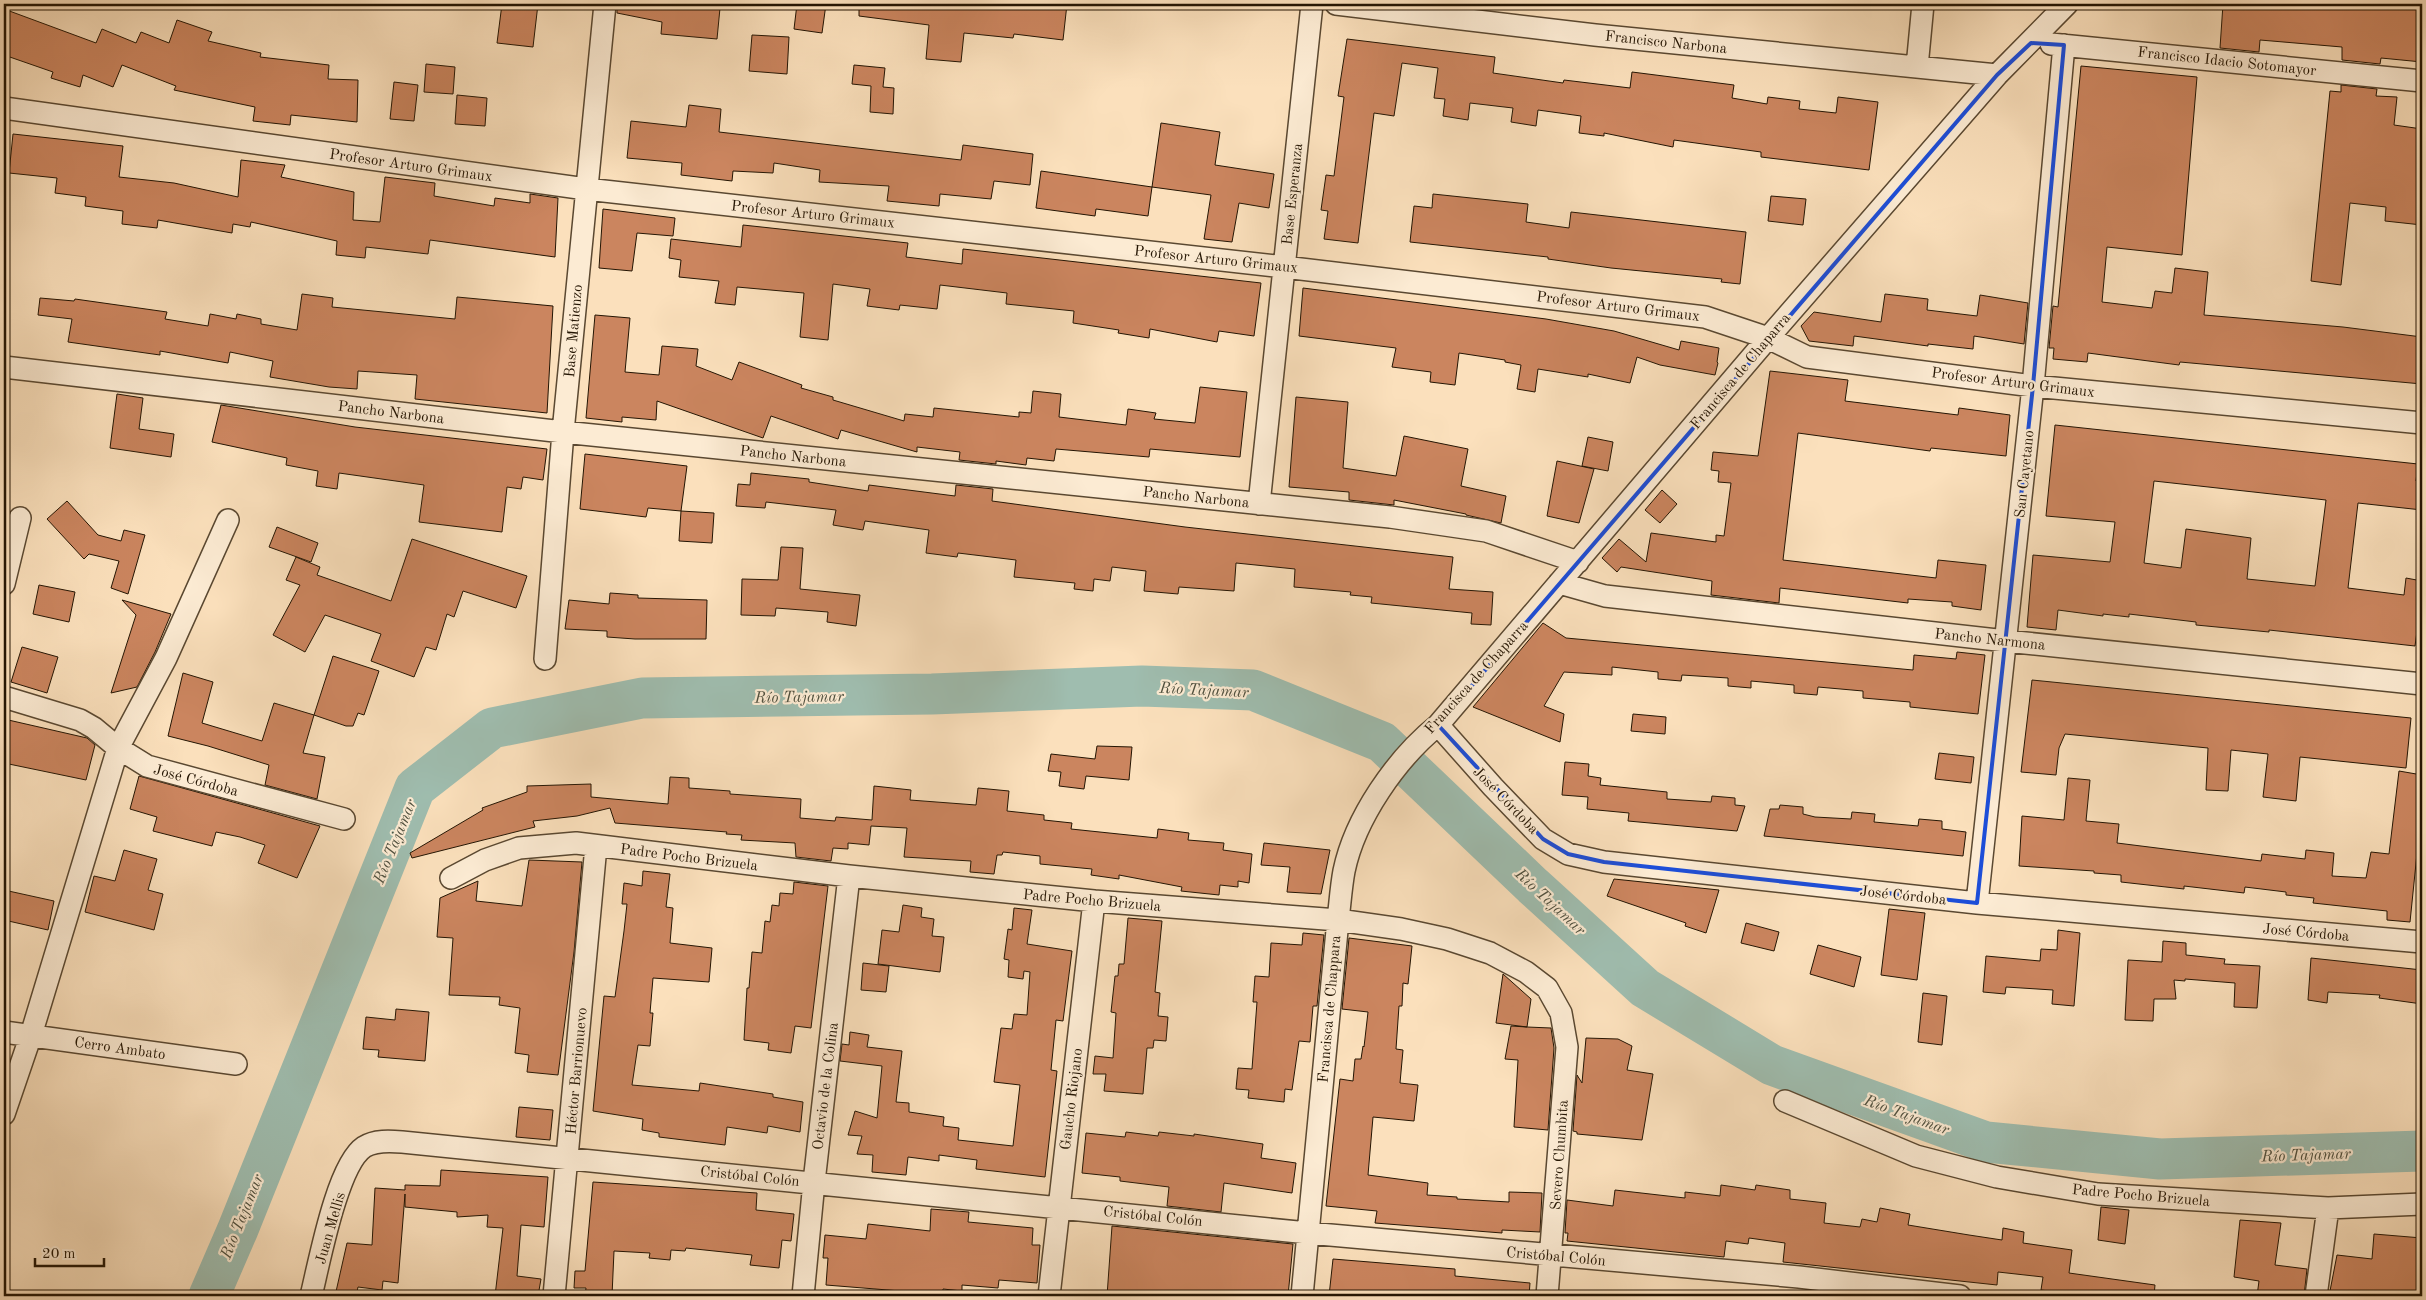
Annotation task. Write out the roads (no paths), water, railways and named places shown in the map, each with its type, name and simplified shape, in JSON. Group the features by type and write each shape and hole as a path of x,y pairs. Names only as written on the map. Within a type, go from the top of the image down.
{"street":[{"name":"Base Matienzo","path":"546,660 564,432 605,4"},
{"name":"Base Esperanza","path":"1259,504 1312,4"},
{"name":"Francisco Narbona","path":"1336,4 1370,6 1596,35 1997,75"},
{"path":"1917,67 1923,4"},
{"name":"Francisca de Chaparra","path":"1417,741 1438,725 1768,338 1997,75 2031,43 2067,4"},
{"name":"Francisco Idacio Sotomayor","path":"2031,43 2422,81"},
{"name":"San Cayetano","path":"1977,903 2033,386 2064,45"},
{"name":"Profesor Arturo Grimaux","path":"4,108 586,189 1705,316 1768,338 1807,357 2033,386 2422,423"},
{"name":"Pancho Narbona","path":"4,367 564,432 1390,517 1478,530 1578,562"},
{"path":"4,584 20,518"},
{"path":"4,1114 31,1035 118,748 166,658 228,520"},
{"name":"Pancho Narmona","path":"1559,583 1605,596 2006,641 2422,684"},
{"name":"José Córdoba","path":"4,696 80,720 146,766 344,819"},
{"name":"José Córdoba","path":"1438,725 1492,788 1543,839 1568,854 1604,862 1977,903 2422,942"},
{"name":"Francisca de Chappara","path":"1302,1296 1344,870 1358,827 1380,790 1417,741"},
{"name":"Padre Pocho Brizuela","path":"451,878 485,860 519,848 576,843 849,876 1094,901 1338,920 1438,937 1490,953 1526,972 1547,988 1561,1013"},
{"name":"Héctor Barrionuevo","path":"554,1296 596,846"},
{"name":"Octavio de la Colina","path":"803,1296 849,876"},
{"name":"Gaucho Riojano","path":"1049,1296 1094,901"},
{"name":"Severo Chumbita","path":"1548,1296 1567,1047 1561,1013"},
{"name":"Cerro Ambato","path":"4,1032 236,1064"},
{"name":"Padre Pocho Brizuela","path":"1785,1100 1916,1156 1997,1177 2098,1194 2328,1208 2422,1204"},
{"name":"Cristóbal Colón","path":"352,1161 364,1147 381,1141 402,1142 1551,1256 1798,1287 1960,1296"},
{"name":"Juan Mellis","path":"311,1296 330,1221 340,1189 352,1161"},
{"path":"2316,1296 2328,1208"}],"waterway":[{"name":"Río Tajamar","path":"209,1296 238,1229 415,788 492,728 642,698 932,694 1142,686 1253,690 1382,742 1533,886 1645,988 1772,1065 1986,1142 2160,1159 2422,1151"}]}
